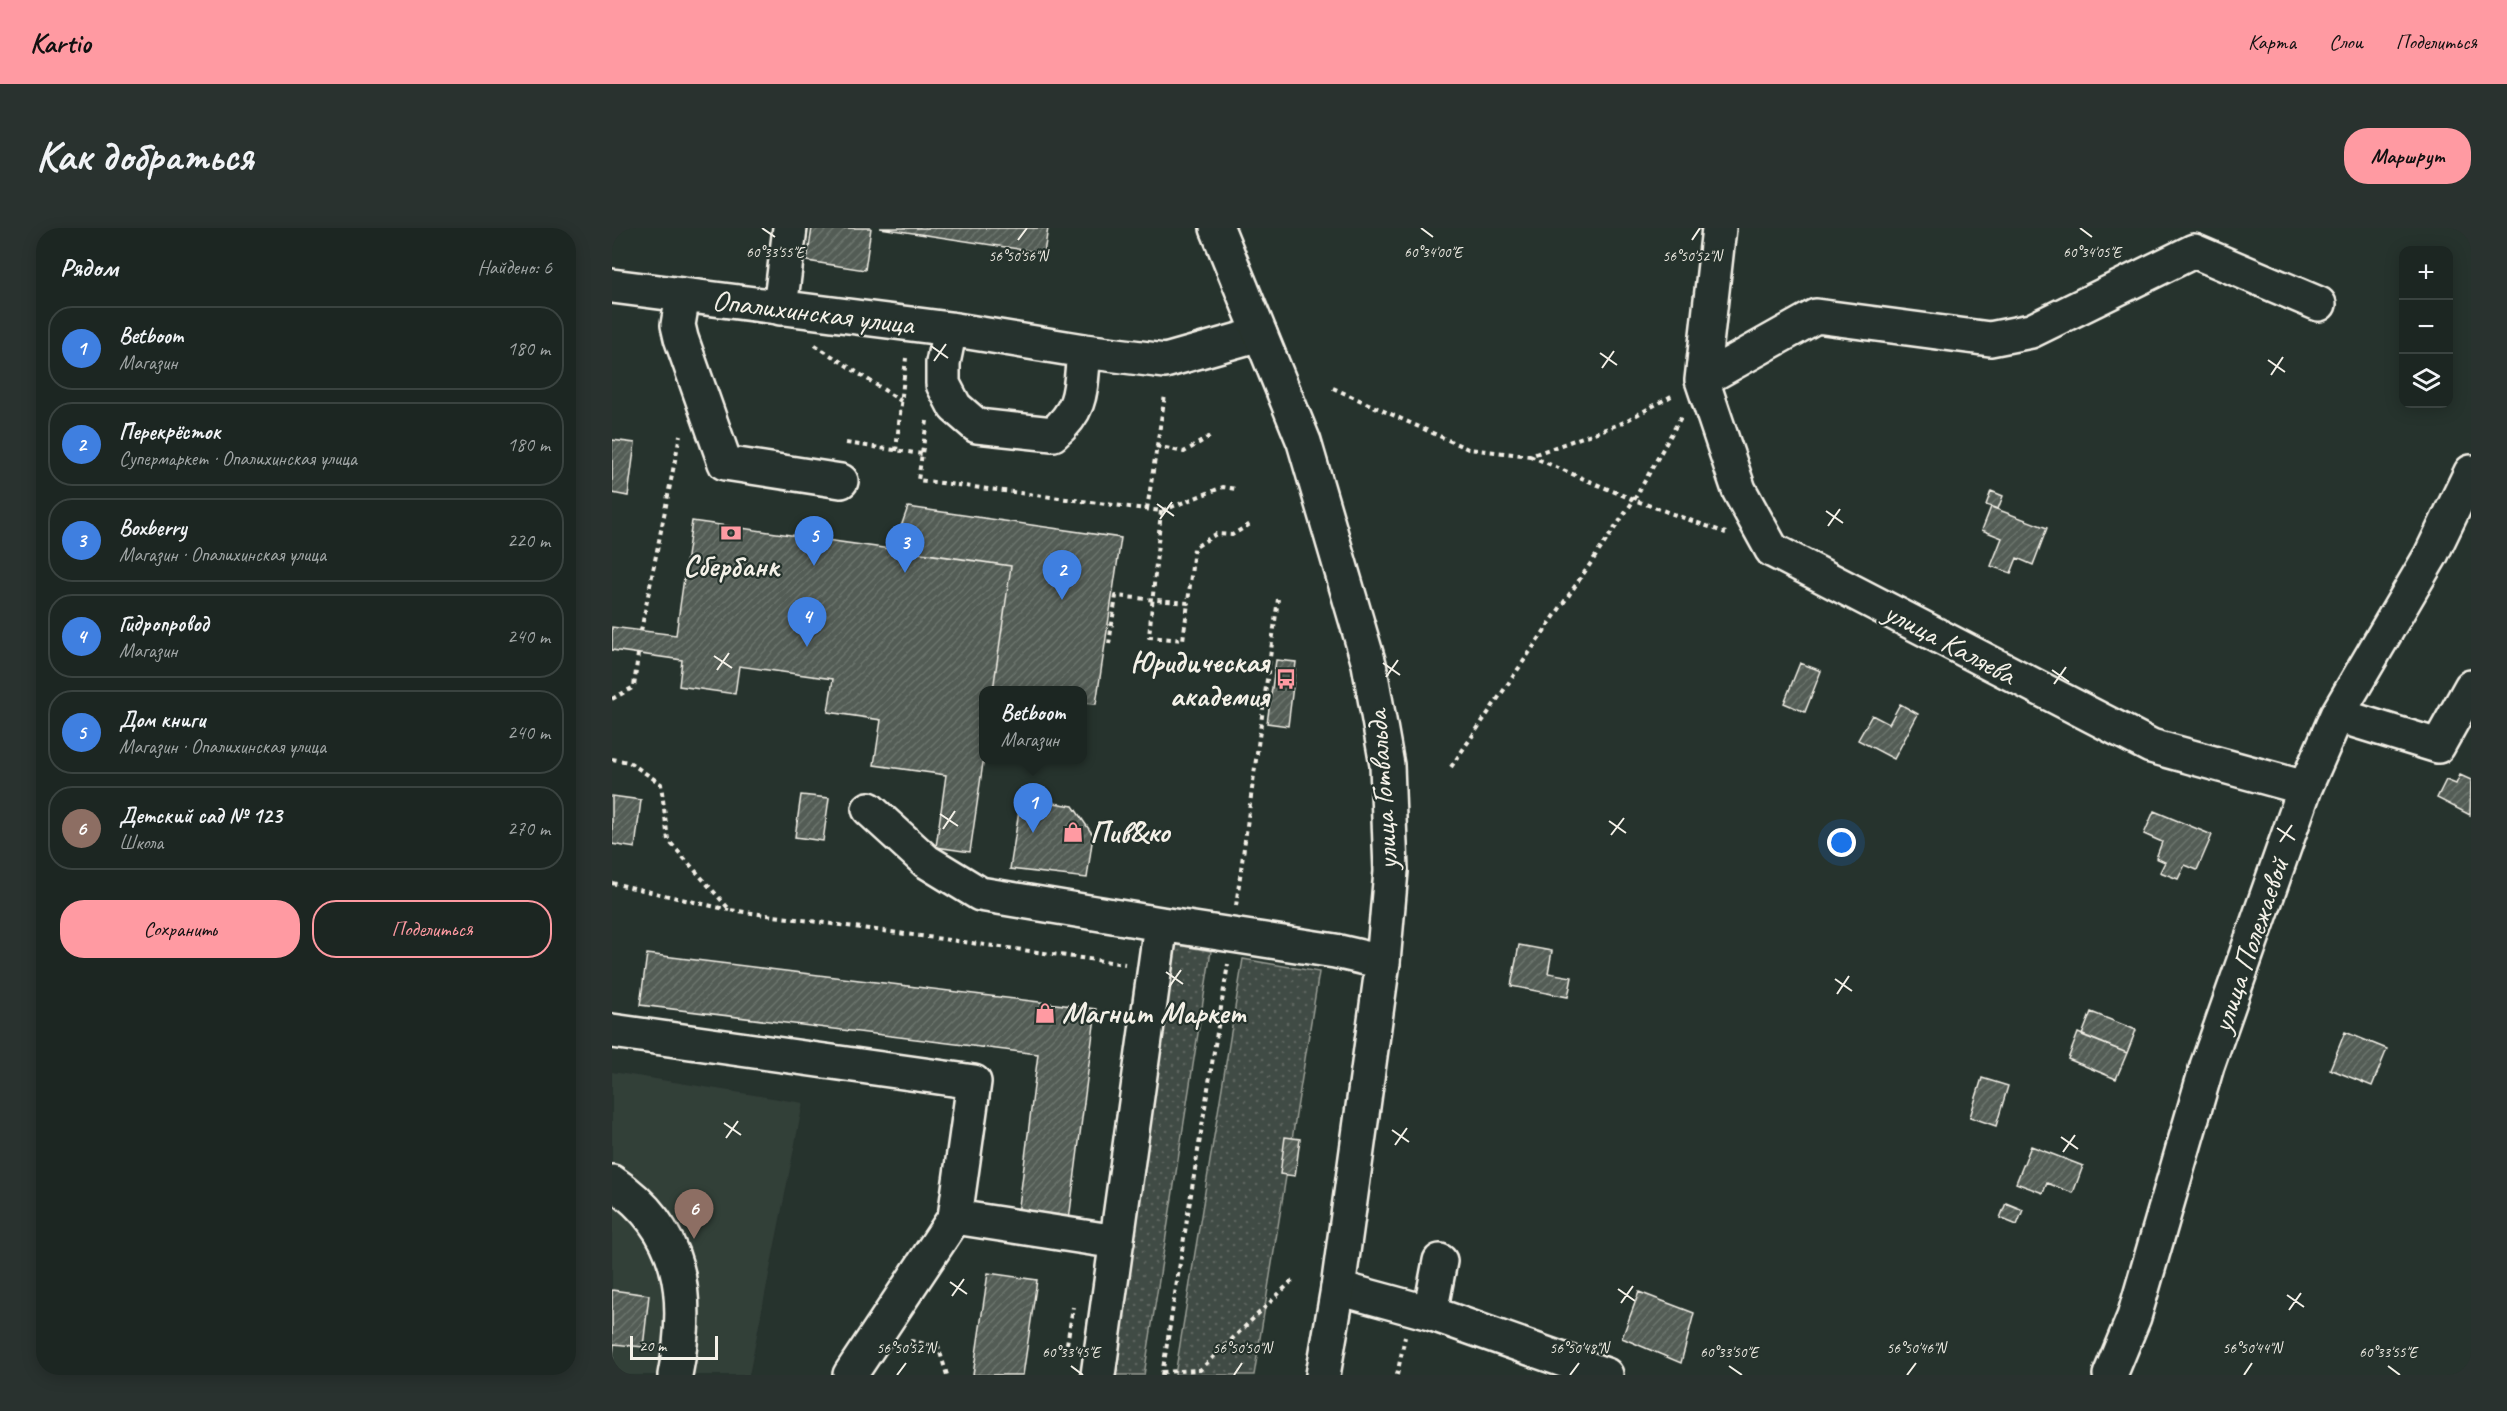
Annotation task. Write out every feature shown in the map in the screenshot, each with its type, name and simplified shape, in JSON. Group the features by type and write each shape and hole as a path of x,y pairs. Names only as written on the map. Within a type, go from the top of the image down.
{"street":[{"path":"780,308 790,228"},
{"name":"улица Готвальда","path":"1218,228 1304,442 1370,664 1387,765 1391,872 1383,962 1338,1288 1323,1375"},
{"path":"1719,228 1702,380 1738,490 1772,550"},
{"path":"1702,380 1816,316 1990,339 2031,331 2192,239 2319,303"},
{"name":"Опалихинская улица","path":"612,286 950,329 1084,351 1165,361 1260,334"},
{"path":"683,295 678,325 681,338 725,463 841,481"},
{"path":"950,329 943,363 943,384 955,407 977,426 1053,434 1069,421 1077,403 1084,351"},
{"name":"улица Полежаевой","path":"2110,1375 2134,1317 2207,1065 2305,788 2337,716 2431,555 2471,472"},
{"name":"улица Каляева","path":"1772,550 2151,746 2305,788"},
{"path":"2337,716 2438,746 2471,687"},
{"path":"869,809 926,861 980,894 1335,951 1383,962"},
{"path":"1098,1375 1161,924"},
{"path":"612,1031 974,1082 955,1217 850,1375"},
{"path":"612,1182 636,1199 656,1222 671,1253 681,1282 683,1316 675,1375"},
{"path":"955,1217 1117,1242"},
{"path":"1430,1313 1440,1261"},
{"path":"1338,1288 1430,1313 1606,1375"}],"path":[{"path":"815,345 901,400"},
{"path":"896,451 906,358"},
{"path":"1530,456 1622,423 1702,380"},
{"path":"1451,766 1634,500 1702,380"},
{"path":"1333,388 1468,449 1530,456 1634,500 1772,550"},
{"path":"1147,509 1165,395"},
{"path":"928,412 918,480 1161,511 1223,487 1236,489"},
{"path":"641,631 682,426"},
{"path":"1156,446 1184,452 1212,435"},
{"path":"846,443 922,454"},
{"path":"1161,511 1149,637 1183,640 1194,548 1216,534 1232,535 1252,523"},
{"path":"1109,644 1116,596 1188,603"},
{"path":"1278,599 1232,936 1162,1373 1200,1370 1294,1279"},
{"path":"612,699 634,687 638,654"},
{"path":"612,759 629,762 661,784 668,840 730,910"},
{"path":"612,883 730,910 1125,964 1124,975"},
{"path":"1067,1344 1074,1302"},
{"path":"877,1335 938,1346 947,1375"}],"shaded area":[{"path":"1171,944 1211,951 1144,1375 1105,1375"},
{"path":"1243,959 1319,972 1254,1375 1175,1375"},
{"path":"612,1072 803,1103 749,1375 612,1375"}],"building":[{"path":"812,228 871,228 865,270 807,261"},
{"path":"880,228 1048,228 1044,253"},
{"path":"612,440 635,443 628,496 612,493"},
{"path":"1991,491 2003,496 1998,509 1986,505"},
{"path":"908,507 1121,538 1096,704 1087,703 1087,686 994,686 1011,566 893,549"},
{"path":"1991,507 2047,528 2033,565 2017,558 2011,573 1991,566 2002,538 1982,530"},
{"path":"692,521 1011,566 994,686 979,686 979,764 983,764 970,852 936,847 946,775 874,765 881,720 828,712 833,679 739,666 735,694 679,686 682,660 612,650 612,627 676,635"},
{"path":"1276,660 1296,662 1288,726 1267,723"},
{"path":"1800,663 1821,671 1805,712 1784,703"},
{"path":"1900,704 1918,714 1894,759 1858,740 1872,715 1889,724"},
{"path":"2460,775 2471,780 2470,815 2437,798 2446,780 2456,784"},
{"path":"801,795 829,798 823,841 795,837"},
{"path":"612,796 641,800 635,848 612,844"},
{"path":"1021,798 1073,806 1093,835 1087,878 1010,869"},
{"path":"2154,811 2212,835 2197,870 2185,865 2178,879 2160,872 2165,862 2156,858 2162,842 2144,834"},
{"path":"1519,945 1552,951 1548,973 1572,977 1568,997 1511,986"},
{"path":"647,954 1096,1009 1069,1220 1018,1214 1038,1054 640,1005"},
{"path":"2091,1012 2136,1030 2127,1053 2082,1035"},
{"path":"2345,1032 2387,1049 2372,1086 2330,1069"},
{"path":"2078,1033 2127,1053 2116,1079 2068,1059"},
{"path":"1982,1078 2008,1086 1996,1126 1970,1117"},
{"path":"1285,1137 1300,1139 1295,1176 1280,1174"},
{"path":"2031,1146 2083,1166 2073,1193 2047,1183 2043,1193 2016,1183"},
{"path":"2006,1203 2023,1210 2017,1225 2000,1218"},
{"path":"988,1273 1037,1280 1023,1375 973,1375"},
{"path":"612,1290 649,1295 643,1347 614,1344 612,1366"},
{"path":"1639,1292 1694,1313 1681,1363 1622,1338"}],"place":[{"name":"Сбербанк","path":"731,533"},
{"name":"Дом книги","path":"814,566"},
{"name":"Boxberry","path":"905,573"},
{"name":"Перекрёсток","path":"1062,600"},
{"name":"Гидропровод","path":"807,647"},
{"name":"Юридическая академия","path":"1286,679"},
{"name":"Пив&ко","path":"1073,832"},
{"name":"Betboom","path":"1033,833"},
{"name":"Магнит Маркет","path":"1045,1013"},
{"name":"Детский сад № 123","path":"694,1239"}]}
